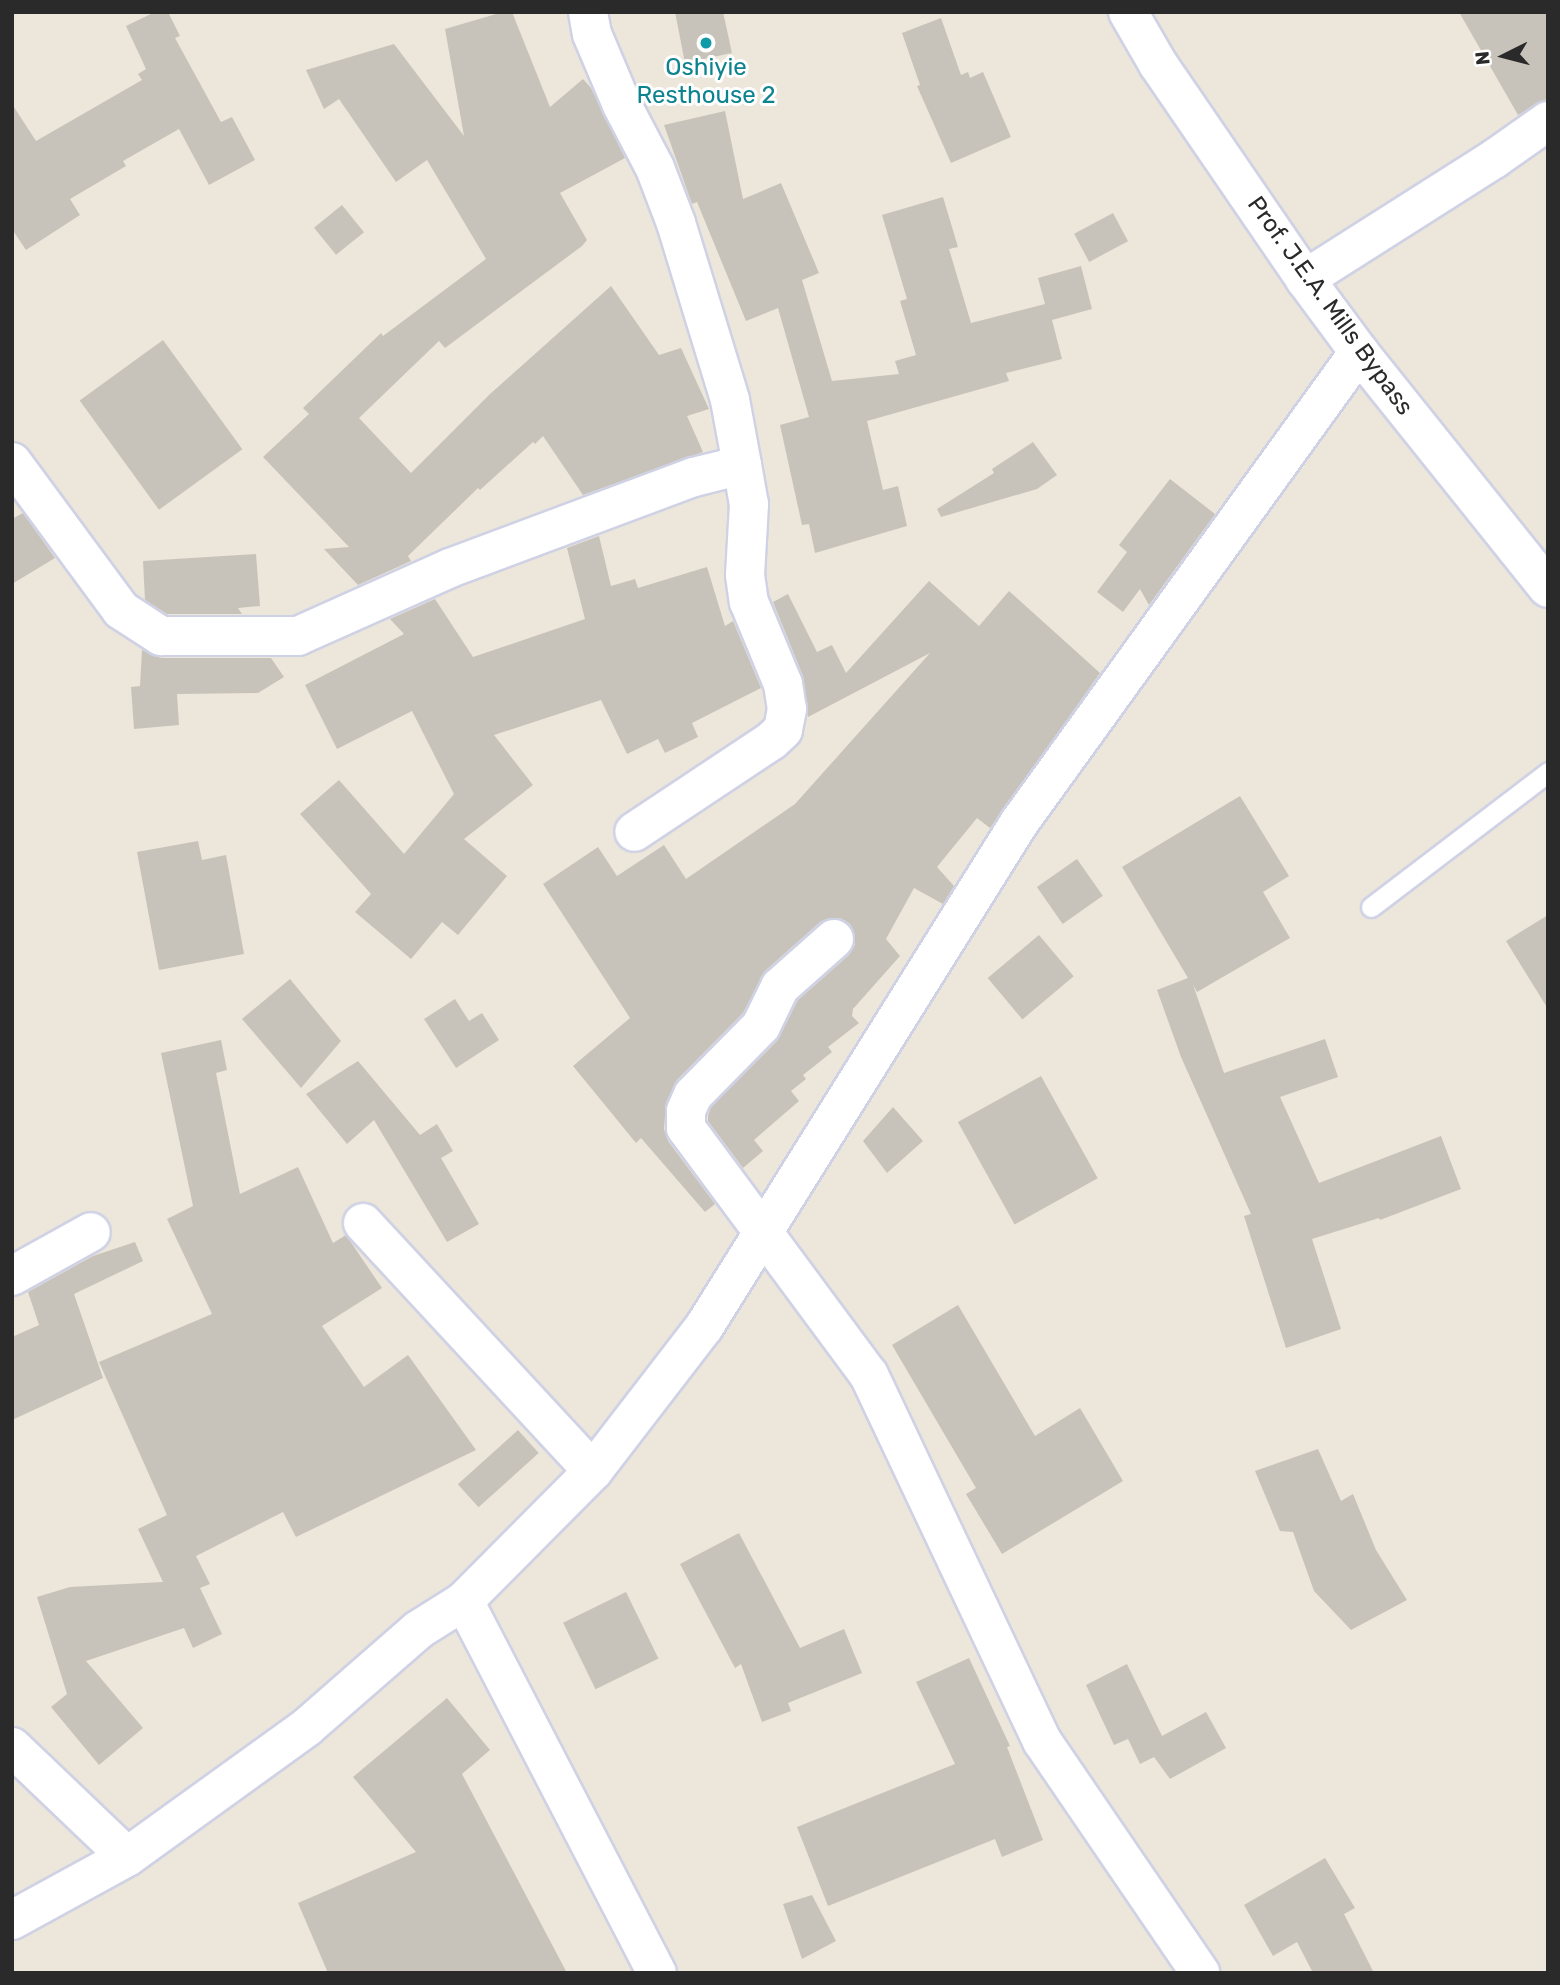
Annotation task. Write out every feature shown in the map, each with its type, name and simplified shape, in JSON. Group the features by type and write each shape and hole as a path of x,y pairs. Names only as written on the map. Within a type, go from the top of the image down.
{"street":[{"path":"588,12 592,34 622,105 655,168 676,223 730,400 749,504 745,575 749,602 783,684 787,709 783,730 771,741 635,832"},
{"name":"Prof. J.E.A. Mills Bypass","path":"1128,12 1158,64 1305,279 1359,352 1548,588"},
{"path":"1305,279 1494,159 1548,121"},
{"path":"12,1920 127,1857 307,1727 418,1630 464,1601 593,1471 704,1327 1019,823 1359,352"},
{"path":"12,462 121,610 161,636 298,636 450,568 694,477 742,465"},
{"path":"834,939 780,987 761,1027 693,1096 686,1111 686,1128 869,1375 1042,1741 1200,1973"},
{"path":"363,1223 593,1471"},
{"path":"12,1276 91,1232"},
{"path":"464,1601 657,1973"},
{"path":"12,1747 127,1857"}],"lane":[{"path":"1371,907 1548,772"}],"building":[{"path":"155,12 168,12 180,36 175,38 221,122 232,117 255,160 209,185 179,129 123,161 126,166 70,199 80,215 26,250 12,229 12,104 36,141 142,80 138,74 146,69 126,26"},
{"path":"503,12 512,12 550,107 583,79 591,88 625,158 560,193 587,240 582,246 445,348 439,341 359,418 411,473 490,394 611,286 659,355 681,348 709,409 687,416 703,452 583,495 543,436 480,490 478,488 408,556 411,561 358,585 324,549 349,547 263,457 309,414 303,408 381,333 383,336 486,259 427,160 396,182 339,99 324,109 306,70 394,44 464,136 445,29"},
{"name":"Oshiyie Resthouse 2","path":"675,12 723,12 732,53 685,63"},
{"path":"1459,12 1548,12 1548,98 1518,115"},
{"path":"941,18 961,75 968,72 970,78 983,72 1011,137 951,163 917,86 920,85 902,33"},
{"path":"725,111 743,199 781,183 819,273 802,280 832,381 899,374 895,361 916,355 900,301 907,299 882,215 943,197 958,247 949,249 971,323 1045,304 1038,278 1081,266 1092,309 1052,320 1062,359 1006,373 1009,381 867,421 883,490 898,486 907,526 815,553 809,524 802,525 780,425 809,417 778,308 746,321 697,202 692,204 664,125"},
{"path":"342,205 364,232 336,255 314,228"},
{"path":"1113,213 1128,241 1089,262 1074,234"},
{"path":"163,340 242,449 159,510 80,401"},
{"path":"1033,442 1057,475 1037,489 941,517 937,509 994,473 992,469"},
{"path":"1170,479 1215,514 1149,605 1140,589 1123,612 1097,592 1127,552 1119,545"},
{"path":"23,513 55,558 12,584 12,519"},
{"path":"599,536 611,586 635,579 638,588 707,567 725,626 733,621 761,688 692,723 698,737 665,753 658,739 627,754 601,700 494,735 533,785 464,839 507,876 458,935 442,922 411,959 355,912 371,894 300,814 339,780 404,854 454,794 412,711 337,749 305,685 404,634 390,619 435,599 473,657 585,619 567,548"},
{"path":"256,554 260,606 238,608 242,614 167,614 145,600 143,561"},
{"path":"929,581 979,626 1009,591 1100,673 990,828 977,818 937,867 954,886 943,904 914,888 886,939 900,956 853,1009 852,1016 859,1023 828,1047 832,1052 803,1075 806,1079 791,1091 799,1101 754,1140 763,1151 743,1168 708,1121 711,1107 777,1041 798,1000 849,955 855,945 855,935 850,924 840,918 820,922 765,971 743,1013 677,1080 666,1103 664,1129 668,1141 715,1204 705,1212 641,1138 636,1143 573,1066 630,1018 543,884 598,847 617,876 664,845 686,879 795,804 930,653 808,717 803,676 773,602 788,594 817,652 832,645 846,673"},
{"path":"142,650 161,658 271,658 284,677 258,693 177,694 179,725 134,729 131,687 140,686"},
{"path":"1240,796 1289,876 1263,892 1290,938 1197,992 1193,985 1224,1073 1325,1039 1338,1077 1280,1097 1319,1183 1441,1136 1461,1189 1380,1220 1379,1218 1312,1239 1341,1329 1286,1348 1244,1216 1251,1214 1181,1057 1157,990 1188,978 1122,867"},
{"path":"198,841 202,860 226,855 244,954 159,970 137,852"},
{"path":"1077,859 1103,896 1063,924 1037,887"},
{"path":"1548,915 1548,1009 1506,941"},
{"path":"1039,935 1074,976 1022,1019 988,978"},
{"path":"290,979 341,1041 301,1088 242,1019"},
{"path":"455,999 469,1021 482,1013 499,1040 456,1068 424,1019"},
{"path":"221,1040 227,1070 216,1073 240,1194 298,1167 333,1243 346,1235 382,1288 322,1326 364,1387 408,1355 476,1450 296,1537 283,1512 196,1556 210,1584 200,1588 222,1634 193,1648 184,1628 86,1661 143,1728 99,1765 51,1707 67,1694 37,1597 70,1587 163,1582 138,1529 167,1515 99,1362 212,1314 167,1219 193,1206 161,1053"},
{"path":"358,1061 420,1135 437,1124 453,1151 441,1158 479,1224 447,1242 374,1120 347,1144 306,1094"},
{"path":"1041,1076 1098,1178 1015,1224 958,1122"},
{"path":"893,1107 923,1141 887,1173 863,1141"},
{"path":"135,1242 143,1261 74,1294 103,1378 12,1420 12,1337 39,1325 28,1292 93,1256"},
{"path":"958,1305 1035,1436 1080,1408 1123,1481 1002,1554 966,1494 976,1488 892,1345"},
{"path":"518,1430 539,1453 479,1507 458,1484"},
{"path":"1318,1449 1341,1501 1353,1494 1376,1550 1407,1600 1351,1630 1314,1591 1293,1532 1280,1531 1255,1471"},
{"path":"739,1533 800,1648 844,1629 862,1673 788,1703 791,1711 762,1722 741,1664 735,1668 680,1564"},
{"path":"626,1592 658,1659 596,1689 563,1623"},
{"path":"969,1658 1010,1746 1007,1747 1043,1840 1002,1857 995,1839 828,1906 797,1827 955,1764 916,1682"},
{"path":"1127,1664 1162,1736 1206,1712 1226,1748 1170,1779 1154,1757 1140,1764 1128,1739 1114,1745 1086,1685"},
{"path":"447,1698 490,1750 462,1774 567,1973 328,1973 298,1903 416,1852 353,1777"},
{"path":"1325,1858 1355,1908 1344,1914 1374,1973 1313,1973 1297,1942 1273,1956 1244,1905"},
{"path":"812,1895 836,1941 802,1959 783,1904"}],"place":[{"name":"Oshiyie Resthouse 2","path":"706,43"}]}
